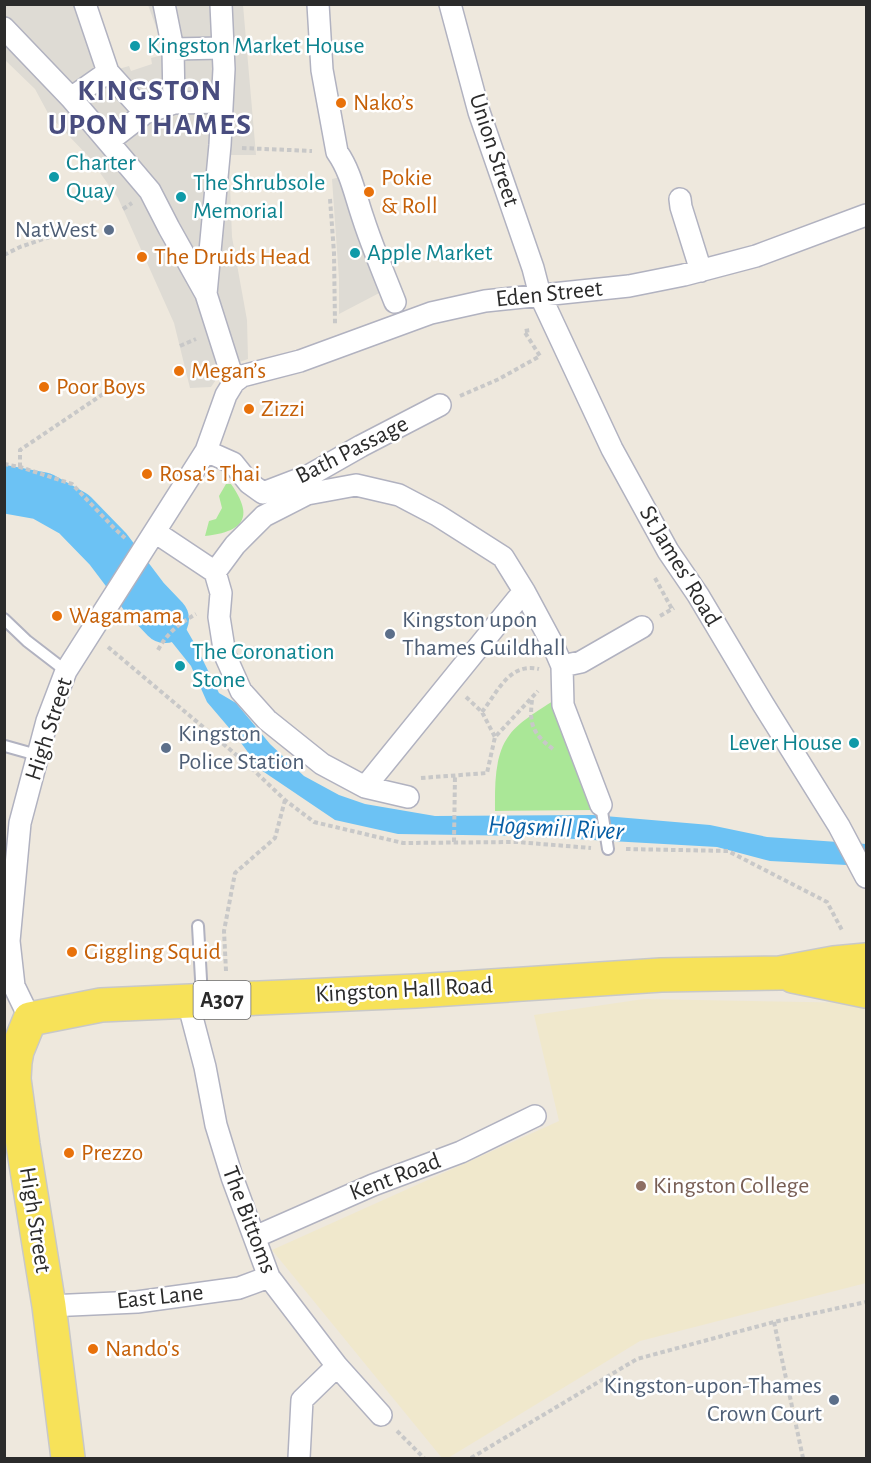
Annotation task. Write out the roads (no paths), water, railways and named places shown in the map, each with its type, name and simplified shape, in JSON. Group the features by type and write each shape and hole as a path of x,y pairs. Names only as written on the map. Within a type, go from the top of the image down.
{"main road":[{"name":"Kingston Hall Road","path":"30,1019 101,1005 416,991 661,975 780,973 834,963 867,960"},
{"name":"Kingston Hall Road","path":"780,973 867,991"},
{"name":"High Street","path":"30,1019 15,1062 14,1079 49,1306 68,1458"}],"street":[{"path":"85,4 108,72 145,113"},
{"path":"164,4 173,49 174,103"},
{"path":"206,294 220,145 223,48 221,4"},
{"path":"318,4 322,70 337,152 352,180 362,216 395,302"},
{"name":"Union Street","path":"450,4 479,112 533,268 540,295"},
{"path":"4,28 71,98 150,190 206,294 234,382 226,395 206,451 150,541 215,572 221,593 219,617 225,655 241,692 267,720 322,764 365,787 408,797"},
{"path":"173,49 223,48"},
{"path":"71,98 108,72"},
{"path":"109,141 145,113 174,103 222,102"},
{"path":"680,199 701,271"},
{"name":"Eden Street","path":"234,382 242,376 300,361 432,313 485,301 629,286 701,271 756,256 867,215"},
{"name":"St James' Road","path":"540,295 612,448 668,551 698,595 839,826 867,877"},
{"name":"Bath Passage","path":"206,451 233,463 249,483 263,493 310,475 440,405"},
{"path":"215,572 235,545 264,516 307,494 356,485 399,495 446,521 503,557 554,645 562,676 563,705 601,805"},
{"name":"High Street","path":"30,1019 14,986 10,963 9,880 37,755 66,671 150,541"},
{"path":"365,787 524,591"},
{"path":"562,676 581,662 642,627"},
{"name":"The Bittoms","path":"206,1001 204,1067 216,1125 232,1177 269,1277 337,1366 381,1415"},
{"name":"Kent Road","path":"255,1237 373,1185 461,1152 535,1116"},
{"name":"East Lane","path":"49,1306 137,1302 239,1288 269,1277"},
{"path":"299,1458 302,1400 337,1366"}],"lane":[{"path":"4,620 66,671"},
{"path":"5,746 37,755"},
{"path":"601,805 608,847"},
{"path":"198,926 206,1001"}],"water":[{"path":"4,477 54,485 77,496 120,537 105,558 47,513 5,508"},
{"path":"163,595 177,613 196,646 219,693 236,703 270,744 304,776 339,795 365,804 435,816 593,815 710,825 767,837 866,844 866,866 770,861 717,847 522,836 398,834 335,820 261,770 207,702 191,666 151,616"}],"waterway":[{"name":"Hogsmill River","path":"4,489 42,496 74,514 108,549 145,598 165,619"}],"place":[{"name":"Kingston Market House","path":"135,46"},
{"name":"Nako’s","path":"341,103"},
{"name":"Charter Quay","path":"54,177"},
{"name":"Pokie & Roll","path":"369,192"},
{"name":"The Shrubsole Memorial","path":"181,197"},
{"name":"NatWest","path":"109,230"},
{"name":"Apple Market","path":"355,253"},
{"name":"The Druids Head","path":"142,257"},
{"name":"Megan’s","path":"179,371"},
{"name":"Poor Boys","path":"44,387"},
{"name":"Zizzi","path":"249,409"},
{"name":"Rosa's Thai","path":"147,474"},
{"name":"Wagamama","path":"57,616"},
{"name":"Kingston upon Thames Guildhall","path":"390,634"},
{"name":"The Coronation Stone","path":"180,666"},
{"name":"Lever House","path":"854,743"},
{"name":"Kingston Police Station","path":"166,748"},
{"name":"Giggling Squid","path":"72,952"},
{"name":"Prezzo","path":"69,1153"},
{"name":"Kingston College","path":"641,1186"},
{"name":"Nando's","path":"93,1349"},
{"name":"Kingston-upon-Thames Crown Court","path":"834,1400"}],"district":[{"name":"KINGSTON UPON THAMES","path":"150,108"}]}
